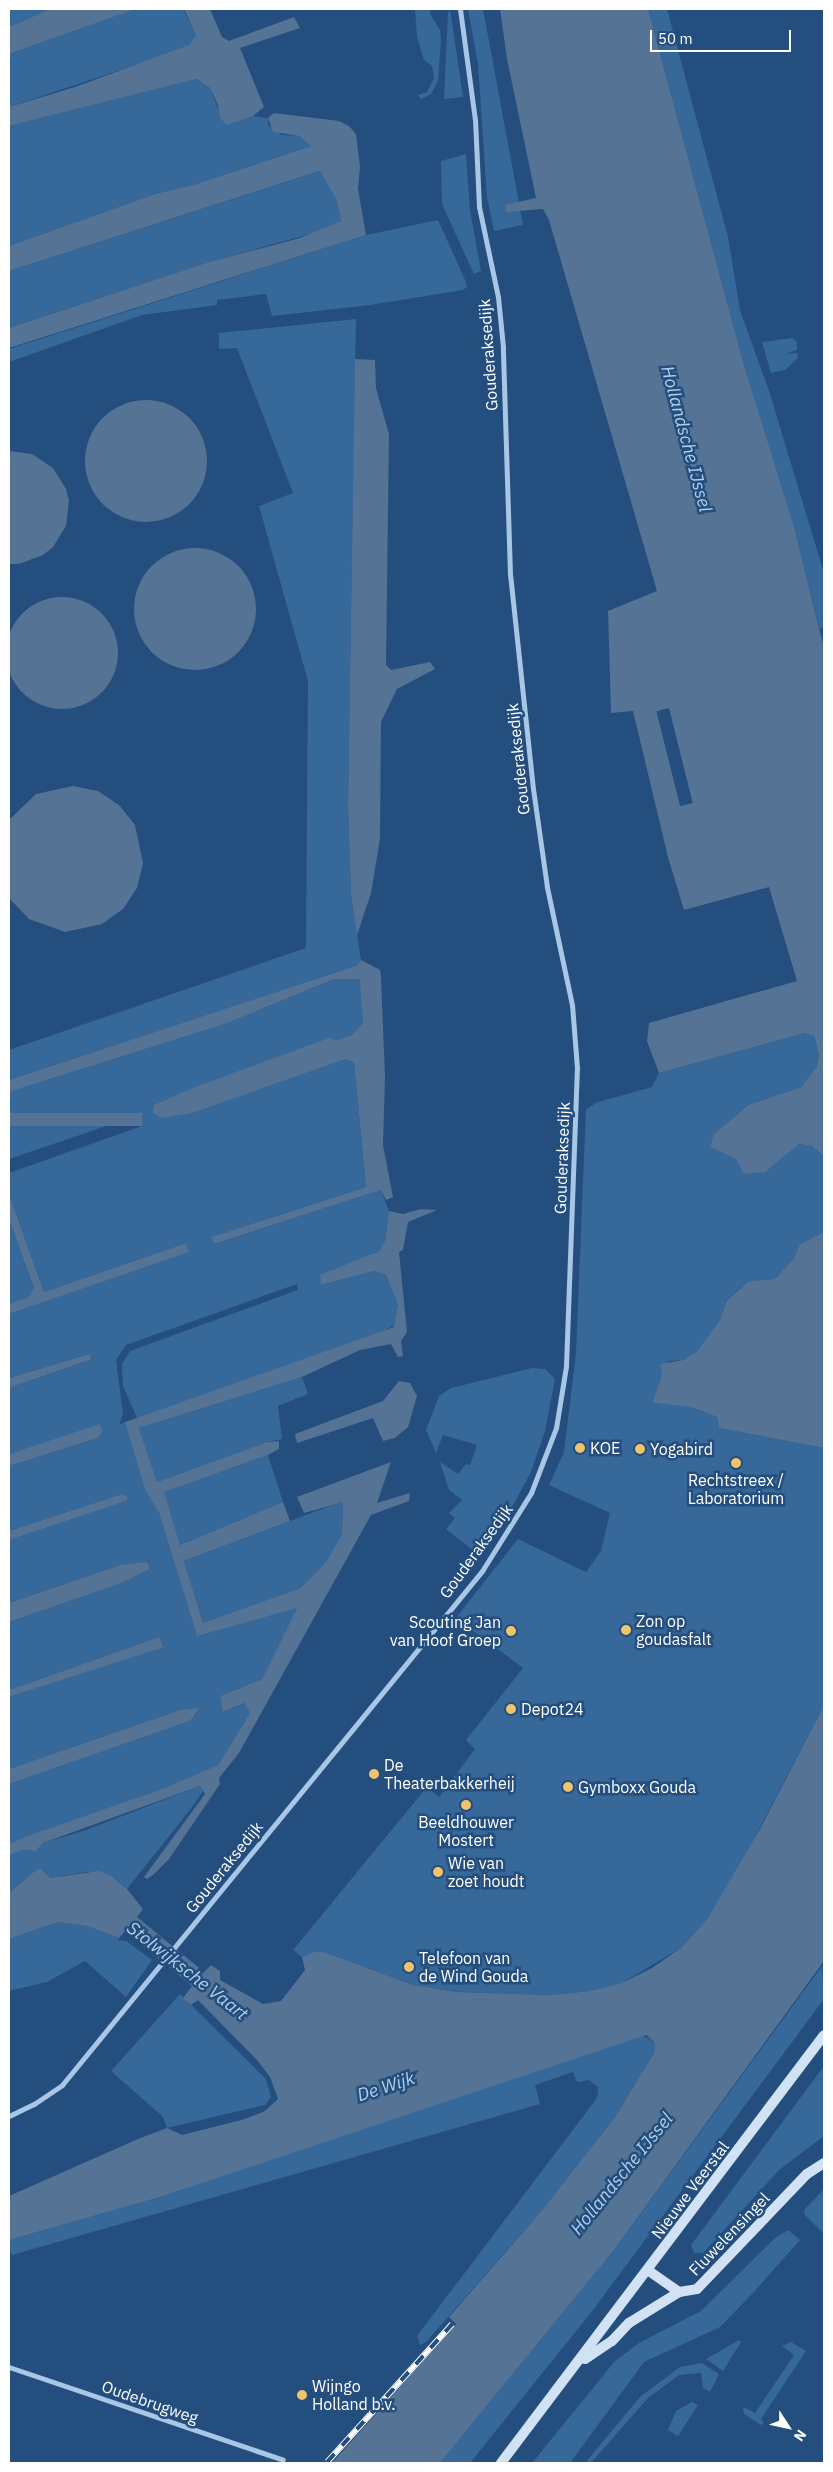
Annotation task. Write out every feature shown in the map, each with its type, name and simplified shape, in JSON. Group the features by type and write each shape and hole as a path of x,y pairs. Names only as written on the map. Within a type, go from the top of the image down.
{"main road":[{"name":"Nieuwe Veerstal","path":"500,2463 649,2271 824,2034"},
{"name":"Fluwelensingel","path":"649,2271 679,2292 697,2289 807,2174 824,2163"},
{"path":"578,2364 612,2340 629,2323 679,2292"}],"street":[{"name":"Gouderaksedijk","path":"9,2116 34,2104 62,2085 482,1571 508,1534 546,1463 564,1389 577,1068 572,1005 548,887 533,789 510,575 503,347 498,297 479,207 475,120 460,9"},
{"name":"Oudebrugweg","path":"9,2367 283,2460"}],"shaded area":[{"path":"9,9 50,9 9,27"},
{"path":"136,9 183,9 196,35 190,45 9,107 9,54"},
{"path":"415,9 431,9 430,14 440,30 441,40 438,81 431,94 421,99 418,95 427,92 434,78 432,66 424,60 417,37"},
{"path":"450,9 463,97 444,99 448,13"},
{"path":"468,9 483,9 519,203 505,205 506,211 520,210 523,225 494,231 487,197 478,64"},
{"path":"648,9 667,9 728,237 740,310 770,394 824,573 824,626 820,630 794,526 744,365"},
{"path":"197,79 210,88 219,111 231,123 253,116 268,118 268,125 282,135 299,136 311,146 196,184 155,194 9,246 9,126"},
{"path":"466,154 470,210 481,271 474,274 442,204 441,161"},
{"path":"321,171 336,199 341,221 324,230 209,262 9,328 9,271"},
{"path":"438,220 466,282 467,287 463,290 370,305 272,316 266,294 217,300 217,305 142,315 9,362 9,349 366,235"},
{"path":"356,319 348,807 351,895 361,960 358,965 9,1080 9,1050 306,948 308,681 259,506 293,493 237,348 219,349 219,333"},
{"path":"792,338 797,342 797,350 785,354 797,353 798,358 785,370 771,373 762,342"},
{"path":"334,979 360,979 362,987 363,1023 352,1035 337,1040 345,1059 354,1062 366,1187 211,1237 214,1244 381,1190 389,1211 385,1241 379,1251 320,1276 322,1285 374,1271 386,1275 398,1305 397,1324 365,1340 137,1418 123,1386 122,1364 130,1351 298,1290 297,1284 126,1345 116,1360 123,1414 119,1425 125,1422 146,1481 146,1489 159,1513 194,1626 297,1608 262,1679 220,1696 224,1712 244,1703 250,1713 218,1765 162,1789 9,1844 9,1784 190,1721 200,1709 180,1710 9,1769 9,1697 164,1646 159,1637 9,1690 9,1622 122,1583 150,1569 120,1565 9,1603 9,1540 125,1501 128,1497 122,1494 9,1531 9,1466 98,1438 103,1431 100,1425 9,1454 9,1388 92,1359 89,1354 9,1378 9,1314 188,1252 186,1243 44,1292 9,1194 9,1173 142,1126 142,1114 9,1159 9,1092 228,1023"},
{"path":"805,1033 814,1036 819,1055 817,1066 801,1087 748,1105 714,1134 781,1157 799,1144 812,1146 821,1153 824,1156 824,1232 800,1244 793,1259 775,1279 749,1281 727,1299 720,1320 697,1351 683,1360 668,1361 652,1401 694,1408 717,1417 719,1428 824,1448 824,1705 733,1879 708,1918 682,1947 622,1983 590,1991 551,1995 457,1992 413,1985 324,1952 313,1952 302,1957 293,1950 427,1787 439,1797 475,1749 466,1740 523,1668 456,1618 518,1539 586,1572 601,1551 610,1513 549,1485 564,1452 576,1353 586,1109 598,1102 652,1087 659,1073"},
{"path":"9,1219 34,1288 30,1297 9,1304"},
{"path":"532,1368 545,1369 555,1379 545,1431 531,1472 499,1531 480,1556 446,1529 455,1518 449,1513 462,1500 449,1490 440,1462 458,1474 466,1464 470,1465 477,1445 443,1435 436,1453 426,1430 439,1396 451,1388"},
{"path":"302,1377 308,1394 278,1406 282,1439 267,1442 157,1482 139,1428"},
{"path":"268,1455 283,1502 180,1545 163,1492"},
{"path":"343,1501 342,1534 326,1562 302,1588 203,1623 184,1561"},
{"path":"200,1786 203,1791 193,1806 127,1889 118,1881 88,1872 49,1878 36,1870 9,1893 9,1855 23,1850 36,1851 43,1843 86,1830"},
{"path":"58,1922 87,1926 119,1938 118,1940 126,1941 152,1960 126,1997 85,1961 47,1982 9,1991 9,1939"},
{"path":"822,1966 824,1999 593,2310 470,2463 440,2463 614,2250"},
{"path":"180,1994 266,2079 271,2097 265,2105 167,2128 163,2117 111,2071"},
{"path":"641,2034 655,2043 654,2053 615,2117 543,2209 426,2342 420,2345 417,2336 597,2098 598,2087 589,2080 577,2082 573,2072 535,2085 540,2104 12,2255 9,2251 9,2240 160,2197"},
{"path":"824,2066 824,2136 779,2170 703,2253 694,2253 691,2245"},
{"path":"824,2189 824,2234 804,2214 805,2209"},
{"path":"788,2230 800,2240 720,2327 644,2362 570,2463 532,2463 615,2361 639,2343 701,2311 775,2238"},
{"path":"739,2340 741,2342 723,2371 706,2359"},
{"path":"791,2342 806,2351 761,2419 764,2423 761,2425 744,2414 743,2409 744,2407 755,2413 794,2355 782,2346"},
{"path":"702,2363 719,2374 710,2392 703,2388 701,2373 679,2375 648,2398 591,2463 585,2463 640,2397 680,2367"},
{"path":"692,2402 698,2405 678,2436 668,2430 676,2411"}],"water":[{"path":"50,9 136,9 9,54 9,27"},
{"path":"184,9 210,9 222,37 229,41 294,17 300,28 240,48 264,107 253,116 227,125 220,118 218,105 210,88 197,79 9,126 9,107 75,87 189,45 196,35"},
{"name":"Hollandsche IJssel","path":"500,9 648,9 744,365 794,526 824,648 824,1156 812,1146 799,1144 765,1172 744,1174 736,1159 710,1147 714,1134 748,1105 801,1087 817,1066 819,1055 814,1036 805,1033 659,1073 647,1041 649,1023 797,981 769,887 684,910 668,857 633,711 611,713 608,611 657,591 549,220 543,209 506,212 505,205 536,198 507,59"},
{"path":"274,113 339,121 349,126 356,134 360,167 358,189 366,235 9,348 9,328 209,262 300,238 341,221 336,199 320,171 9,271 9,246 155,194 196,184 311,146 299,136 273,132 268,118"},
{"path":"355,359 375,360 376,388 389,434 386,665 391,670 430,662 435,669 397,689 381,722 380,839 371,893 357,935 351,895 348,807"},
{"path":"146,400 158,401 169,405 189,418 202,438 206,449 206,473 202,484 189,504 169,517 158,521 146,522 134,521 123,517 103,504 90,484 86,473 85,461 86,449 90,438 103,418 123,405 134,401"},
{"path":"9,451 32,454 53,468 66,489 69,501 66,526 53,547 43,555 19,564 9,564"},
{"path":"195,548 207,549 218,553 238,566 251,586 255,597 255,621 251,632 238,652 218,665 207,669 195,670 183,669 172,665 152,652 139,632 135,621 134,609 135,597 139,586 152,566 172,553 183,549"},
{"path":"62,597 83,601 102,613 114,632 118,653 114,674 102,693 83,705 62,709 41,705 22,693 10,674 6,653 10,632 22,613 41,601"},
{"path":"73,786 98,791 119,805 135,825 143,863 137,888 123,909 102,924 65,932 29,919 9,898 9,820 36,794"},
{"path":"361,960 380,970 381,976 385,1077 383,1145 393,1197 386,1200 381,1190 214,1244 211,1237 366,1187 354,1062 345,1059 192,1113 162,1118 153,1113 154,1105 195,1087 329,1038 337,1040 352,1035 363,1023 360,979 334,979 228,1023 9,1092 9,1080 358,965"},
{"path":"9,1113 142,1113 142,1126 9,1126"},
{"path":"9,1194 44,1292 186,1243 189,1252 9,1314 9,1304 29,1297 34,1288 9,1219"},
{"path":"421,1209 437,1210 408,1222 403,1250 399,1252 407,1332 401,1341 403,1356 398,1357 391,1344 360,1350 302,1377 139,1428 157,1482 267,1442 279,1441 279,1449 268,1455 164,1492 180,1545 283,1502 290,1521 184,1561 203,1623 301,1588 326,1562 342,1534 343,1502 304,1513 297,1497 391,1462 377,1503 410,1493 409,1501 371,1515 239,1753 219,1778 220,1784 169,1859 153,1875 147,1879 144,1877 205,1794 200,1786 43,1843 36,1851 23,1850 9,1855 9,1844 162,1789 218,1765 250,1713 244,1703 223,1712 220,1696 262,1679 297,1608 197,1636 159,1513 145,1489 125,1422 394,1327 398,1305 386,1275 374,1271 321,1285 320,1275 379,1251 385,1241 389,1211 403,1214"},
{"path":"824,1232 824,1448 719,1428 717,1417 694,1408 652,1402 662,1375 660,1364 683,1360 697,1351 720,1320 727,1300 749,1281 775,1279 793,1259 800,1244"},
{"path":"89,1354 92,1359 9,1388 9,1378"},
{"path":"399,1381 410,1383 417,1396 408,1427 395,1438 383,1441 373,1418 297,1443 295,1434 383,1401"},
{"path":"100,1424 103,1431 98,1438 9,1466 9,1454"},
{"path":"122,1494 128,1497 126,1501 9,1540 9,1531"},
{"path":"147,1562 150,1569 122,1583 9,1622 9,1603 120,1565"},
{"path":"159,1637 164,1647 9,1697 9,1690"},
{"path":"824,1705 824,1961 614,2250 440,2463 332,2463 456,2324 449,2317 543,2209 615,2117 654,2053 655,2043 646,2035 160,2197 9,2240 9,2196 167,2128 182,2135 245,2119 265,2111 278,2099 270,2077 257,2060 198,2000 191,2005 183,1998 192,1986 125,1931 119,1938 87,1926 58,1922 9,1939 9,1893 36,1870 41,1869 50,1878 99,1871 110,1875 127,1889 143,1909 137,1917 204,1972 211,1965 220,1971 220,1980 263,2004 281,2001 305,1970 302,1957 313,1952 324,1952 413,1985 457,1992 551,1995 590,1991 622,1983 652,1968 682,1947 708,1918 761,1827"},
{"path":"200,1708 190,1721 9,1784 9,1769 180,1710"}],"pier":[{"path":"669,708 693,803 680,806 656,711"}],"railway":[{"path":"327,2462 452,2324"}],"place":[{"name":"KOE","path":"580,1448"},
{"name":"Yogabird","path":"640,1449"},
{"name":"Rechtstreex / Laboratorium","path":"736,1463"},
{"name":"Zon op goudasfalt","path":"626,1630"},
{"name":"Scouting Jan van Hoof Groep","path":"511,1631"},
{"name":"Depot24","path":"511,1709"},
{"name":"De Theaterbakkerheij","path":"374,1774"},
{"name":"Gymboxx Gouda","path":"568,1787"},
{"name":"Beeldhouwer Mostert","path":"466,1805"},
{"name":"Wie van zoet houdt","path":"438,1872"},
{"name":"Telefoon van de Wind Gouda","path":"409,1967"},
{"name":"Wijngo Holland b.v.","path":"302,2395"}],"water label":[{"name":"Stolwijksche Vaart","path":"187,1971"},
{"name":"De Wijk","path":"386,2087"}]}
